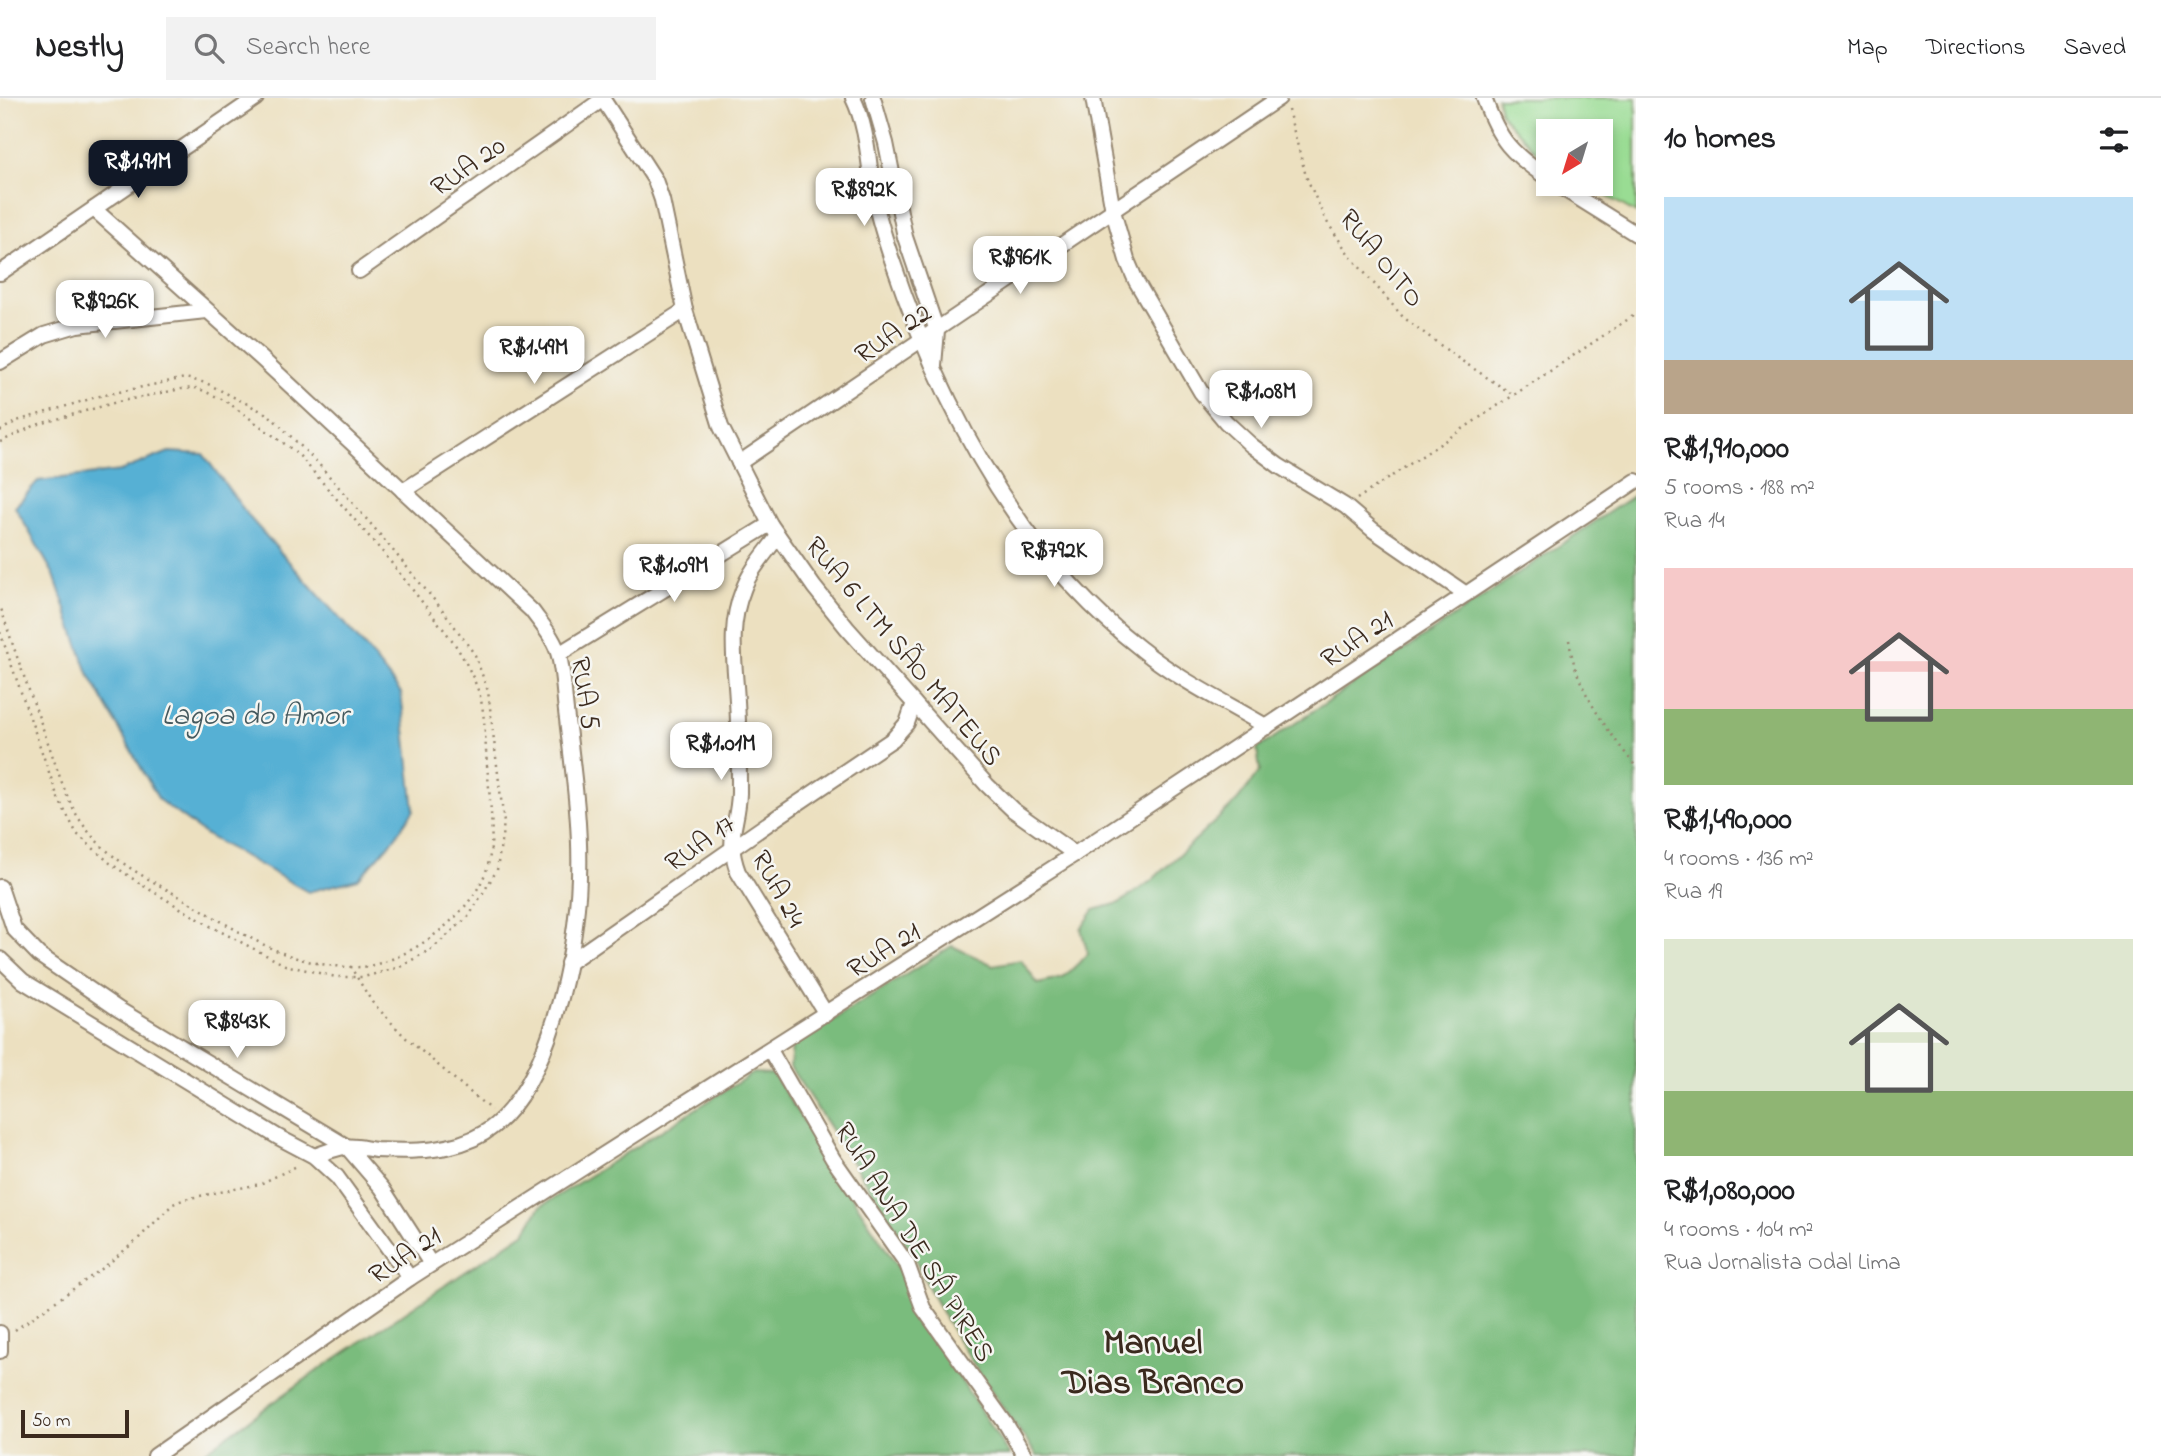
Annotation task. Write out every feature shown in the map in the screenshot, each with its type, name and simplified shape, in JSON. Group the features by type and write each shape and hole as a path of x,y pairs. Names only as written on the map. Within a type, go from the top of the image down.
{"street":[{"path":"0,273 256,98"},
{"name":"RUA 20","path":"359,271 602,98"},
{"name":"RUA 6 LTM SÃO MATEUS","path":"602,98 655,180 662,200 685,310 721,428 774,530 847,628 998,796 1075,854"},
{"path":"853,98 865,128 875,203 923,340 969,440 990,475 1046,552 1082,596 1110,622 1159,663 1267,727"},
{"path":"873,98 886,143 905,237 937,331 934,366"},
{"path":"1093,98 1113,211 1127,260 1136,281 1206,399 1251,445 1279,466 1345,506 1373,530 1466,594"},
{"path":"1484,98 1500,136 1509,149 1536,169"},
{"name":"RUA 22","path":"739,463 1113,211 1283,103"},
{"path":"1576,196 1636,233"},
{"name":"RUA 5","path":"94,209 262,359 532,611 548,632 559,654 572,763 579,853 578,892 568,963 553,1024 536,1072 524,1093 501,1119 485,1132 462,1143 442,1149 391,1150 346,1146"},
{"path":"403,491 685,310"},
{"path":"0,362 44,335 77,325 206,311"},
{"name":"RUA 21","path":"155,1456 431,1264 1075,854 1636,481"},
{"path":"559,654 774,530"},
{"name":"RUA 24","path":"774,530 742,591 733,630 738,794 731,849 738,872 826,1014"},
{"name":"RUA 17","path":"568,963 893,739 907,723 914,703"},
{"path":"0,887 14,929 39,956 118,1009 346,1146 382,1188 431,1264"},
{"path":"0,959 23,981 278,1137 314,1156 350,1192 410,1278"},
{"name":"RUA ANA DE SÁ PIRES","path":"770,1050 833,1159 907,1264 923,1308 1006,1424 1025,1456"},
{"path":"314,1156 346,1146"}],"path":[{"name":"RUA OITO","path":"1283,103 1306,176 1325,219 1350,256 1403,317 1512,394"},
{"path":"1345,506 1636,314"},
{"path":"0,431 17,421 100,396 185,378 206,383 269,415 316,461 445,613 475,656 488,691 504,823 497,870 468,916 433,948 400,967 364,977 336,977 285,965 212,927 142,885 77,834 58,798 0,632"},
{"path":"0,442 36,425 117,402 197,388 216,396 268,429 297,453 386,556 452,639 461,652 480,697 492,824 488,865 465,906 419,946 389,960 362,967 307,961 267,946 121,862 89,832 77,815 60,775 0,605"},
{"path":"1569,640 1574,664 1585,692 1608,731 1636,767"},
{"path":"350,966 372,1002 405,1037 501,1119"},
{"path":"0,1341 103,1268 178,1202 260,1184 314,1156"}],"green space":[{"path":"1497,98 1636,98 1636,213 1606,196 1614,196 1614,119 1536,119 1536,152 1501,114"},
{"path":"1636,494 1636,1456 1037,1456 970,1359 940,1309 914,1256 790,1067 792,1046 952,946 993,965 1021,960 1038,984 1063,978 1088,954 1081,929 1094,910 1119,903 1151,881 1237,801 1260,771 1257,749"},
{"path":"753,1073 773,1074 900,1271 911,1303 1010,1456 199,1456 317,1371 525,1232 540,1207"}],"water":[{"name":"Lagoa do Amor","path":"169,452 203,454 250,518 365,647 401,693 414,810 391,843 358,879 308,892 206,835 159,800 88,673 54,575 15,507 38,481 120,471"}],"district":[{"name":"Manuel Dias Branco","path":"1153,1361"}]}
